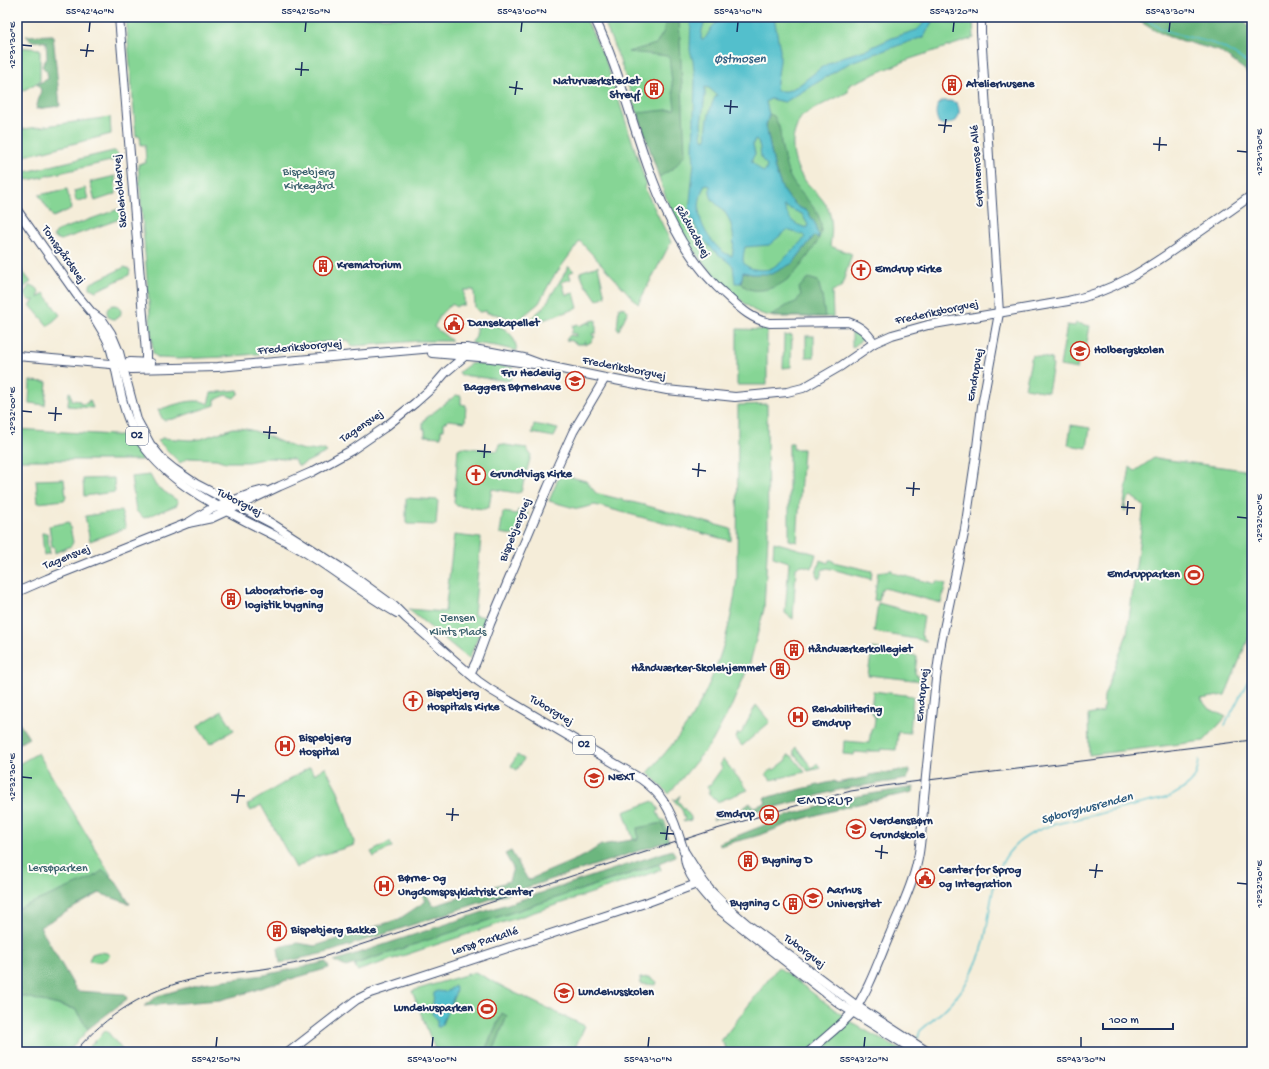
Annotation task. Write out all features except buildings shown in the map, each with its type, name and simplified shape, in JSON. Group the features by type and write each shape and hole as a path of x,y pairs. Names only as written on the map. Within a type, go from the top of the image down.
{"street":[{"name":"Skoleholdervej","path":"119,17 146,363"},
{"name":"Rådvadsvej","path":"594,17 610,52 654,183 667,214 682,243 699,268 718,289 737,306 747,314 762,321 770,323 848,322 862,329 874,343"},
{"name":"Grønnemose Allé","path":"981,17 1000,313"},
{"name":"Frederiksborgvej","path":"17,356 118,365 131,369 151,369 218,367 434,348 457,348 524,358 543,364 604,378 667,390 735,397 795,391 811,384 841,366 874,343 892,335 928,325 1084,298 1102,292 1154,263 1252,195"},
{"name":"Tomsgårdsvej","path":"17,210 72,289 92,313 109,344 118,365"},
{"name":"Emdrupvej","path":"809,1052 844,1021 854,1009 877,964 911,882 917,863 936,679 965,529 976,461 982,406 1000,313"},
{"name":"Frederiksborgvej","path":"422,350 434,353 466,355 528,364 543,364"},
{"path":"454,355 466,351 483,351"},
{"name":"Tagensvej","path":"446,372 454,355"},
{"name":"Tagensvej","path":"188,523 212,518 253,493 280,486 312,472 352,450 415,403 433,387 446,372 466,355"},
{"name":"Frederiksborgvej","path":"118,365 130,362 179,367"},
{"name":"Tuborgvej","path":"118,365 125,408 133,429 147,450 159,464 190,490 218,506"},
{"name":"Tuborgvej","path":"118,365 142,432 156,452 174,469 258,526 304,551 377,602 406,618"},
{"name":"Bispebjergvej","path":"470,674 548,487 573,432 604,378"},
{"name":"Tagensvej","path":"19,591 188,523 218,506 232,507"},
{"name":"Tuborgvej","path":"232,507 271,523 339,566 394,606 470,674 491,690 641,779 660,796 669,810 684,852 704,894 716,907 819,988 928,1052"},
{"name":"Lersø Parkallé","path":"289,1052 356,1000 370,993 648,902 700,883"},
{"name":"Tuborgvej","path":"854,1009 917,1052"}],"green space":[{"name":"Bispebjerg Kirkegård","path":"126,17 585,17 605,59 646,183 644,187 671,242 638,304 580,241 552,279 539,303 515,323 502,316 487,313 487,311 479,312 475,308 474,290 464,290 464,305 459,305 456,307 452,304 450,307 449,306 441,314 434,327 451,341 418,341 354,346 351,345 348,340 304,344 300,350 223,357 179,359 159,358 153,354 138,164 146,163 145,145 141,145 140,136 136,136"},
{"path":"602,17 973,17 974,38 910,59 849,85 848,92 802,116 798,122 793,143 797,167 803,178 828,209 832,227 830,246 852,254 841,288 832,291 833,317 774,317 753,310 722,285 693,250 677,223 667,201 619,58"},
{"path":"666,17 679,17 685,154 674,168 659,177 638,113 675,109 669,56 628,52 656,44 664,31"},
{"path":"1133,17 1242,17 1252,31 1252,85 1245,70 1219,51 1169,37 1152,29"},
{"path":"53,35 60,106 36,109 41,90 37,84 48,79 47,72 42,66 47,58 46,42 32,41 26,36"},
{"path":"17,47 40,49 40,81 17,94"},
{"path":"769,114 774,116 779,127 783,155 789,175 793,183 817,213 821,229 815,246 792,275 784,282 774,287 752,290 741,283 743,272 752,274 793,263 817,232 808,212 798,207 782,188 775,170 766,126"},
{"path":"110,117 111,134 17,158 17,130"},
{"path":"113,151 118,154 118,157 115,160 29,180 17,180 17,174"},
{"path":"115,176 116,194 95,201 90,182"},
{"path":"85,188 88,199 76,201 74,191"},
{"path":"67,189 71,209 53,217 39,195"},
{"path":"119,209 123,212 120,219 61,240 53,237 57,231"},
{"path":"569,266 574,271 569,273 571,279 562,282 566,295 574,293 578,308 528,325 527,322 544,307"},
{"path":"598,266 605,296 597,300 588,287 586,287 580,272"},
{"path":"125,267 130,270 129,275 96,291 90,288 91,283"},
{"path":"20,268 31,282 23,288 23,297 17,297 17,269"},
{"path":"808,278 818,281 825,317 771,316 788,305 796,302 801,295 799,288"},
{"path":"29,286 34,286 38,289 38,298 44,293 60,315 48,326 30,305 35,300 30,301 25,296 25,292"},
{"path":"111,305 117,305 121,309 121,315 117,319 111,319 107,315 107,309"},
{"path":"619,307 625,308 628,311 619,330 617,329"},
{"path":"596,320 596,334 592,334 595,336 591,342 585,345 585,341 584,344 576,344 573,341 566,340 570,335 576,336 576,334 571,333 573,330 572,326 578,324 579,326 589,322 590,325 590,321"},
{"path":"1076,323 1090,326 1086,348 1081,348 1077,369 1060,366 1067,325 1075,326"},
{"path":"489,324 500,327 508,332 514,340 517,351 496,346 471,343 476,337 476,327"},
{"path":"737,329 767,330 767,385 737,385"},
{"path":"852,330 863,339 852,348"},
{"path":"792,335 791,367 783,368 784,336"},
{"path":"806,336 814,336 814,357 806,357"},
{"path":"1032,355 1052,359 1051,364 1053,365 1048,392 1025,388"},
{"path":"477,363 513,367 511,379 509,381 461,375 459,372 470,364"},
{"path":"30,381 47,382 45,405 29,403"},
{"path":"238,390 239,393 234,398 226,395 215,400 215,405 173,419 163,420 158,410 191,401 208,404 211,393"},
{"path":"69,392 71,393 72,400 80,401 80,404 88,403 90,400 93,408 68,406"},
{"path":"456,395 461,396 461,404 466,405 465,422 448,420 447,422 444,422 444,430 441,430 441,437 425,436 423,422 425,419"},
{"path":"767,404 768,536 764,609 750,663 732,705 712,742 669,794 648,773 682,732 701,701 722,650 735,595 737,577 738,405"},
{"path":"534,424 558,429 554,437 532,433"},
{"path":"1071,425 1090,428 1087,448 1068,445"},
{"path":"233,428 251,430 300,449 325,450 327,452 299,466 293,459 268,458 248,462 225,462 216,459 188,458 180,463 158,441 162,438 190,440 201,439"},
{"path":"17,429 129,436 142,460 17,460"},
{"path":"789,443 793,443 793,449 803,449 797,542 789,540"},
{"path":"499,444 526,448 531,455 521,492 517,493 492,489 489,507 484,509 457,506 454,503 458,449 462,447 498,451"},
{"name":"Emdrupparken","path":"1154,458 1252,471 1252,630 1225,695 1201,699 1208,708 1226,717 1204,741 1089,755 1088,715 1103,712 1104,696 1127,634 1144,506 1131,496 1125,507 1127,509 1124,511 1123,509 1130,467 1135,471"},
{"path":"560,474 586,481 596,493 599,494 731,529 731,541 595,505 578,509 549,501"},
{"path":"150,475 156,486 178,501 177,505 144,518 136,511 131,477"},
{"path":"114,478 115,492 84,496 83,479"},
{"path":"64,479 66,497 64,500 38,503 36,480"},
{"path":"406,498 438,500 436,525 407,524"},
{"path":"518,510 528,513 519,536 500,533 503,512 517,514"},
{"path":"121,511 126,528 90,541 85,516"},
{"path":"69,522 73,542 71,546 55,553 54,546 52,547 49,526"},
{"path":"42,533 47,533 50,553 44,555"},
{"name":"Jensen Klints Plads","path":"454,535 481,538 474,615 486,617 469,659 408,609 445,612"},
{"path":"774,542 816,554 812,568 801,565 796,568 793,619 785,613 789,562 773,557"},
{"path":"820,560 828,563 829,560 832,560 833,562 872,571 871,579 827,568 822,570 820,578 818,578 816,574"},
{"path":"892,570 893,573 936,584 937,581 946,584 941,603 884,588 881,591 879,601 874,600 878,572"},
{"path":"878,603 923,615 921,635 927,641 874,632"},
{"path":"872,648 916,656 915,673 917,676 922,678 922,681 868,675"},
{"path":"873,691 913,696 910,733 898,732 896,750 881,749 881,751 868,751 867,753 855,752 854,755 843,754 844,741 869,743 875,718 871,710"},
{"path":"756,705 770,722 742,746 736,738 738,733 740,734 742,732"},
{"path":"222,711 234,730 210,744 198,727"},
{"path":"17,720 29,738 17,745"},
{"path":"796,747 812,768 817,763 820,768 808,771 794,754 794,749"},
{"name":"Lersøparken","path":"38,753 116,884 17,939 17,765"},
{"path":"517,755 524,759 517,770 511,766"},
{"path":"788,755 792,756 805,772 771,780 766,774 787,760 786,758"},
{"path":"723,759 748,790 717,802 708,792 710,791 707,787 722,768 720,764"},
{"path":"310,767 314,774 325,767 338,791 355,845 315,857 296,868 261,805 251,811 247,805"},
{"path":"910,769 907,779 838,790 769,809 767,808 713,820 739,811 750,803 753,807 766,803 764,798 835,781 836,783 869,777 869,775"},
{"path":"914,787 913,792 796,821 759,835 720,846 719,843 772,822 772,820 858,796"},
{"path":"680,795 678,801 691,817 691,820 684,822 683,820 685,819 682,810 673,799 676,800"},
{"path":"653,801 659,810 657,812 661,820 664,820 668,832 635,844 624,812"},
{"path":"662,823 669,841 329,952 280,963 278,947 298,943 315,946 399,919 426,901 422,895 427,895 433,906 509,881 513,868 505,854 511,851 528,880 584,856 601,845 638,839 637,828"},
{"path":"390,842 392,847 374,857 371,852"},
{"path":"672,850 676,856 659,864 346,967 334,961"},
{"path":"659,864 661,870 357,971 354,964"},
{"path":"103,870 116,882 130,904 99,893 40,927 77,991 125,994 127,999 88,1029 75,1009 17,995 17,909 92,878"},
{"path":"99,952 107,953 110,956 100,962 89,960 92,954"},
{"path":"326,962 329,968 220,1000 144,1006 157,996 203,983 264,975"},
{"path":"778,967 854,1024 904,1052 801,1052 800,1050 798,1052 726,1052 725,1046 721,1041"},
{"name":"Lundehusparken","path":"475,972 513,992 585,1026 573,1052 436,1052 412,991"},
{"path":"649,977 657,982 656,985 641,984 640,978"},
{"path":"17,995 75,1009 88,1029 67,1052 17,1052"},
{"path":"502,1013 507,1016 493,1052 484,1052"},
{"path":"106,1030 124,1052 84,1052"}],"water":[{"name":"Østmosen","path":"691,17 706,17 702,30 701,39 703,40 712,27 722,17 774,17 780,50 776,89 777,91 787,91 798,86 822,67 839,58 868,49 892,38 917,30 927,17 972,17 970,23 963,24 934,18 924,37 851,62 785,102 770,99 766,102 769,114 766,126 775,170 782,188 798,207 807,211 816,225 819,235 818,238 814,236 793,263 772,274 752,274 743,272 741,283 735,283 733,266 711,248 698,232 689,212 694,162 695,81 693,61 690,50","holes":["705,87 709,88 717,95 710,110 705,140 701,134","755,139 759,145 761,158 767,165 766,170 763,172 752,162 755,154 753,144","705,184 710,186 710,192 713,200 723,210 731,224 734,240 732,256 724,253 717,247 704,228 701,221 699,207","784,206 802,214 808,225 807,228 794,223","787,230 805,237 774,267 767,270 750,268 744,263 745,247 769,245"]},
{"path":"943,101 957,103 959,110 956,121 944,125 939,123 936,114 938,105"},
{"path":"455,986 455,994 442,1024 440,1027 437,1027 437,1019 432,1014 434,993 437,991 445,992"}],"waterway":[{"path":"1144,17 1160,28 1219,46 1252,66"},
{"name":"Søborghusrenden","path":"1225,725 1252,673"},
{"name":"Søborghusrenden","path":"918,1038 920,1031 952,1002 964,987 970,976 983,946 997,874 1002,862 1017,844 1038,830 1052,825 1170,797 1187,787 1194,779 1199,760"}],"tram line":[{"path":"75,1052 100,1026 128,1005 160,989 177,983 220,974 278,967 323,957 710,831 851,791 904,783 1252,740"}],"place":[{"name":"Atelierhusene","path":"952,85"},
{"name":"Naturværkstedet Streyf","path":"654,89"},
{"name":"Krematorium","path":"323,266"},
{"name":"Emdrup Kirke","path":"861,270"},
{"name":"Dansekapellet","path":"454,324"},
{"name":"Holbergskolen","path":"1080,351"},
{"name":"Fru Hedevig Baggers Børnehave","path":"575,381"},
{"name":"Grundtvigs Kirke","path":"476,475"},
{"name":"Emdrupparken","path":"1194,575"},
{"name":"Laboratorie- og logistik bygning","path":"231,599"},
{"name":"Håndværkerkollegiet","path":"794,650"},
{"name":"Håndværker-Skolehjemmet","path":"780,669"},
{"name":"Bispebjerg Hospitals Kirke","path":"413,701"},
{"name":"Rehabilitering Emdrup","path":"798,717"},
{"name":"Bispebjerg Hospital","path":"285,746"},
{"name":"NEXT","path":"594,778"},
{"name":"Emdrup","path":"769,815"},
{"name":"VerdensBørn Grundskole","path":"856,829"},
{"name":"Bygning D","path":"748,861"},
{"name":"Center for Sprog og Integration","path":"925,878"},
{"name":"Børne- og Ungdomspsykiatrisk Center","path":"384,886"},
{"name":"Aarhus Universitet","path":"813,898"},
{"name":"Bygning C","path":"793,904"},
{"name":"Bispebjerg Bakke","path":"277,931"},
{"name":"Lundehusskolen","path":"564,993"},
{"name":"Lundehusparken","path":"487,1009"}],"district":[{"name":"EMDRUP","path":"825,801"}]}
